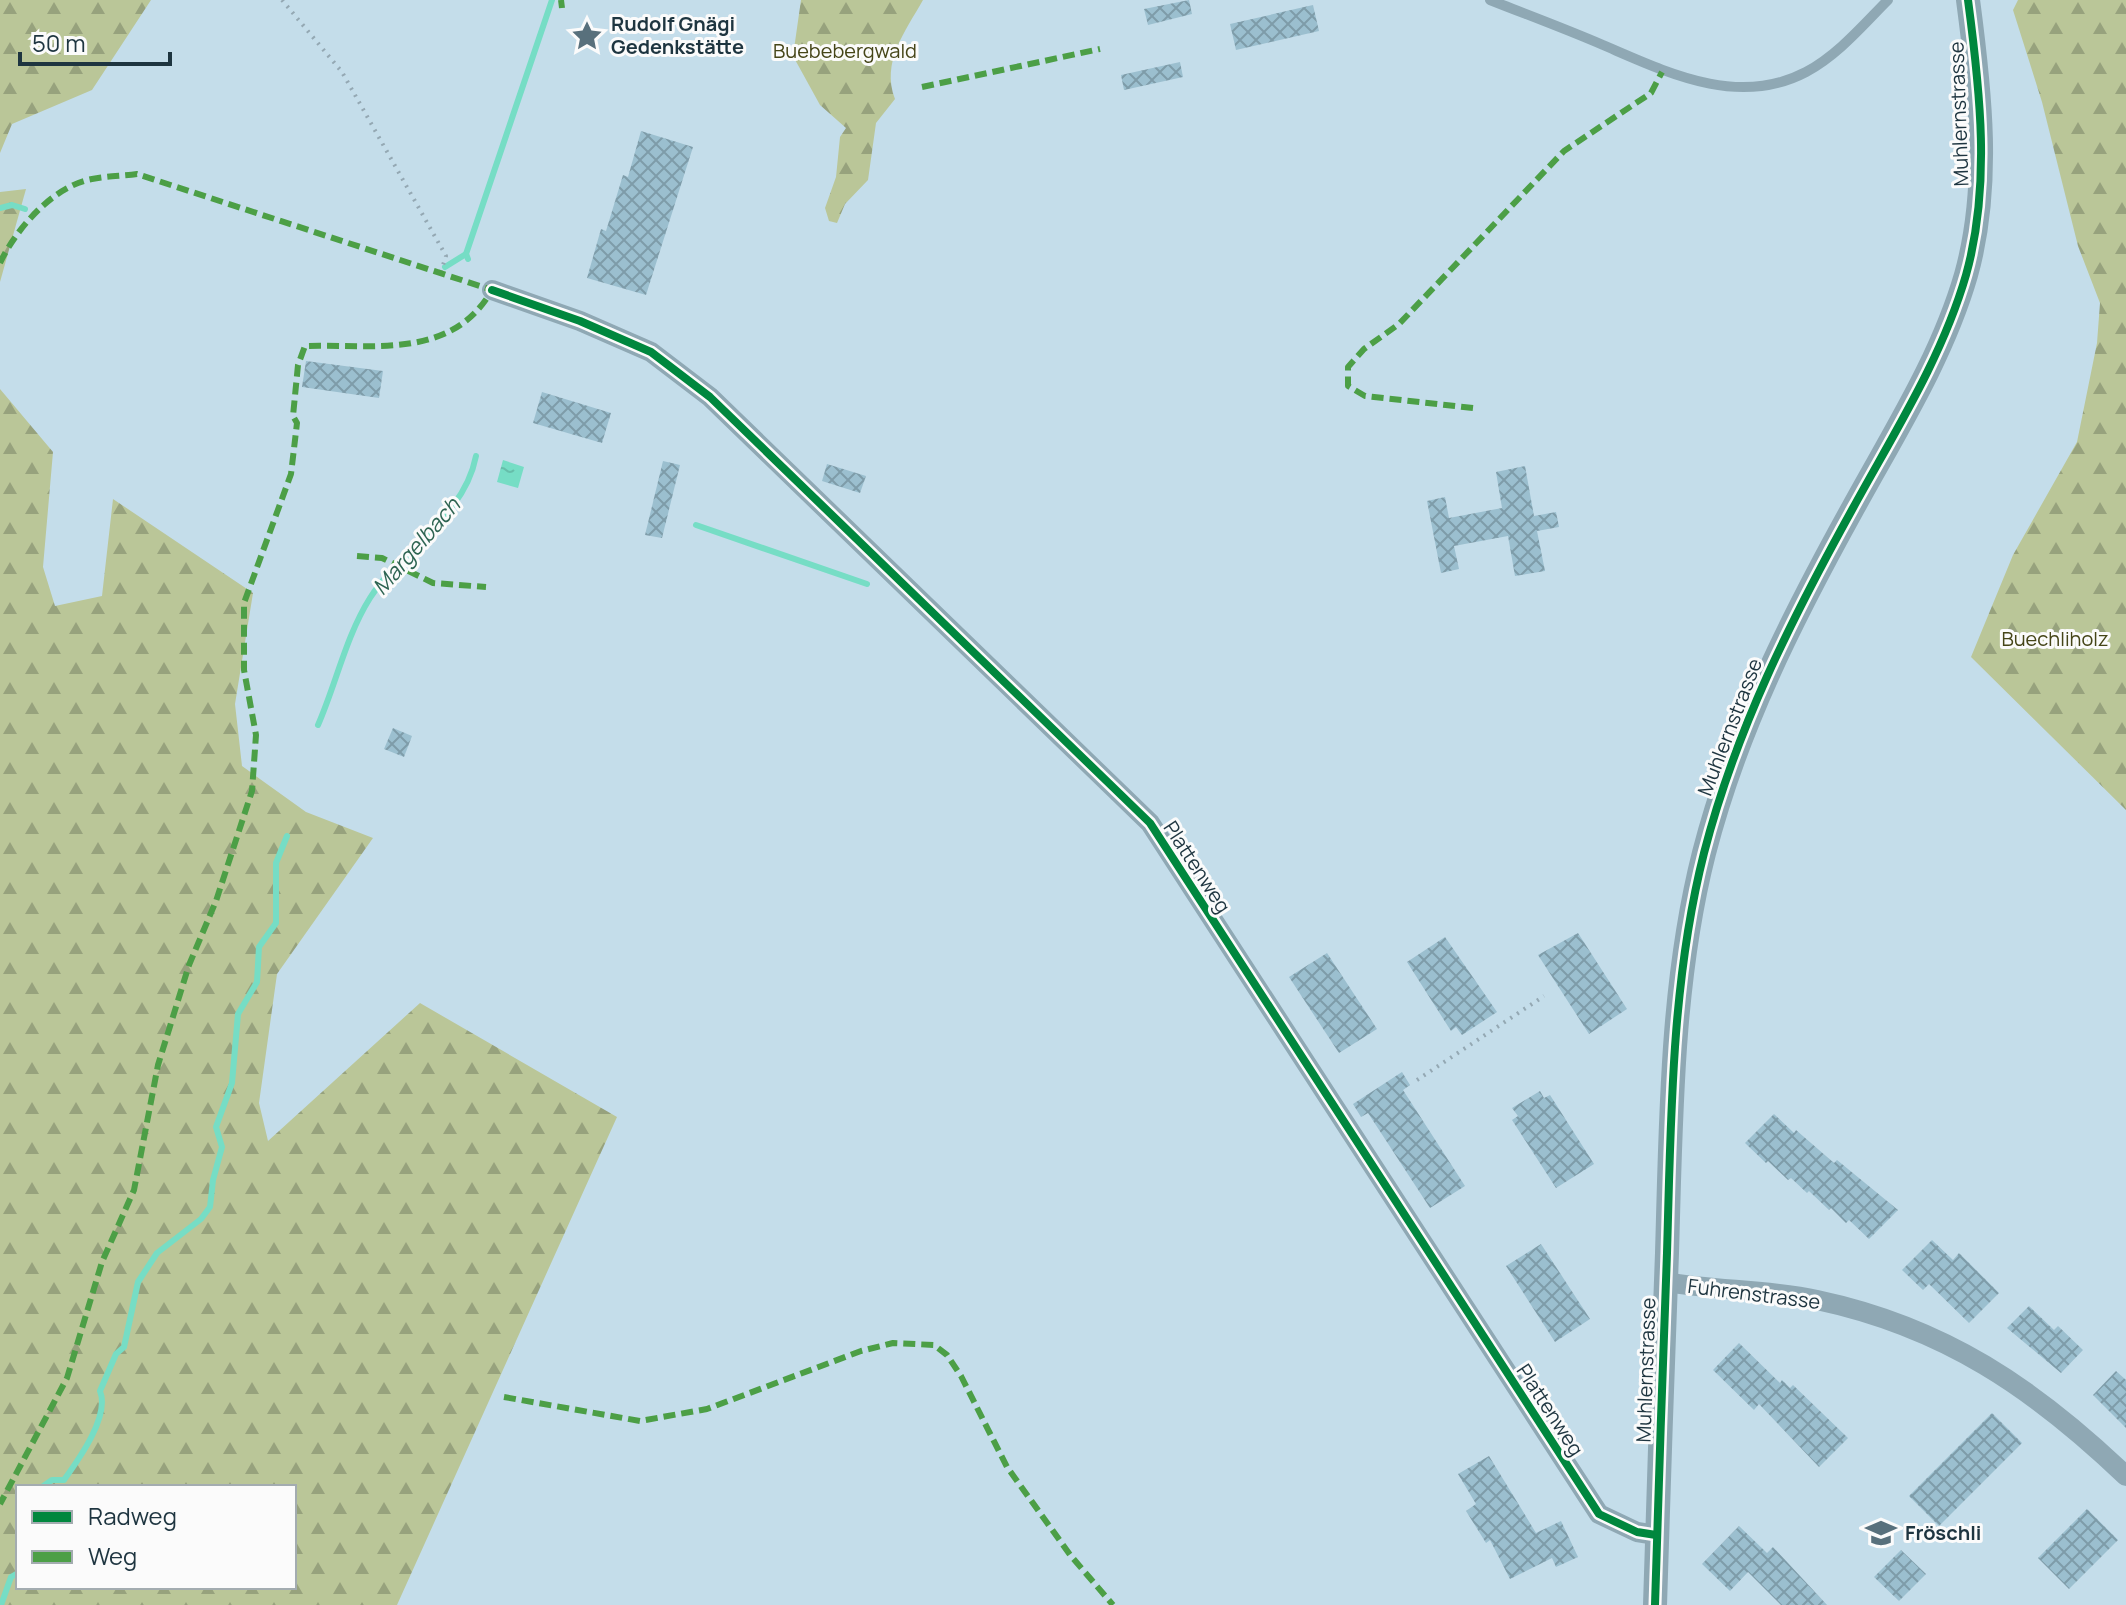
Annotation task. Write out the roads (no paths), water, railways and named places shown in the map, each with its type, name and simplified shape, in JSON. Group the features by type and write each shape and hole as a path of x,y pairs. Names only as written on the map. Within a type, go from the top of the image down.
{"street":[{"name":"Muhlernstrasse","path":"1655,1605 1677,1024 1686,947 1703,857 1723,787 1755,697 1800,603 1924,378 1946,330 1966,272 1980,171 1977,76 1968,0"},
{"name":"Plattenweg","path":"492,290 580,321 651,352 710,397 1150,823 1599,1514 1637,1532 1656,1535"},
{"name":"Fuhrenstrasse","path":"1666,1282 1709,1290 1759,1290 1817,1300 1938,1339 2021,1386 2070,1423 2126,1476"}],"lane":[{"path":"1490,0 1662,72 1701,84 1740,87 1783,82 1807,72 1835,53 1888,0"}],"water":[{"path":"503,460 524,467 518,488 497,482"}],"waterway":[{"path":"468,259 466,254 552,0"},
{"path":"0,208 12,205 25,209"},
{"path":"445,267 466,254"},
{"name":"Margelbach","path":"318,725 354,628 370,598 383,580 446,515 469,478 476,456"},
{"path":"696,525 867,584"},
{"name":"Margelbach","path":"45,1485 52,1480 64,1480 97,1425 102,1401 100,1391 116,1354 124,1347 138,1282 157,1253 201,1219 210,1207 222,1147 216,1127 232,1083 238,1014 257,982 259,947 276,923 276,863 287,836"},
{"name":"Margelbach","path":"1,1605 11,1577 16,1574"}],"place":[{"name":"Rudolf Gnägi Gedenkstätte","path":"587,36"},
{"name":"Fröschli","path":"1881,1533"}],"park label":[{"name":"Buebebergwald","path":"845,51"},
{"name":"Buechliholz","path":"2055,639"}]}
